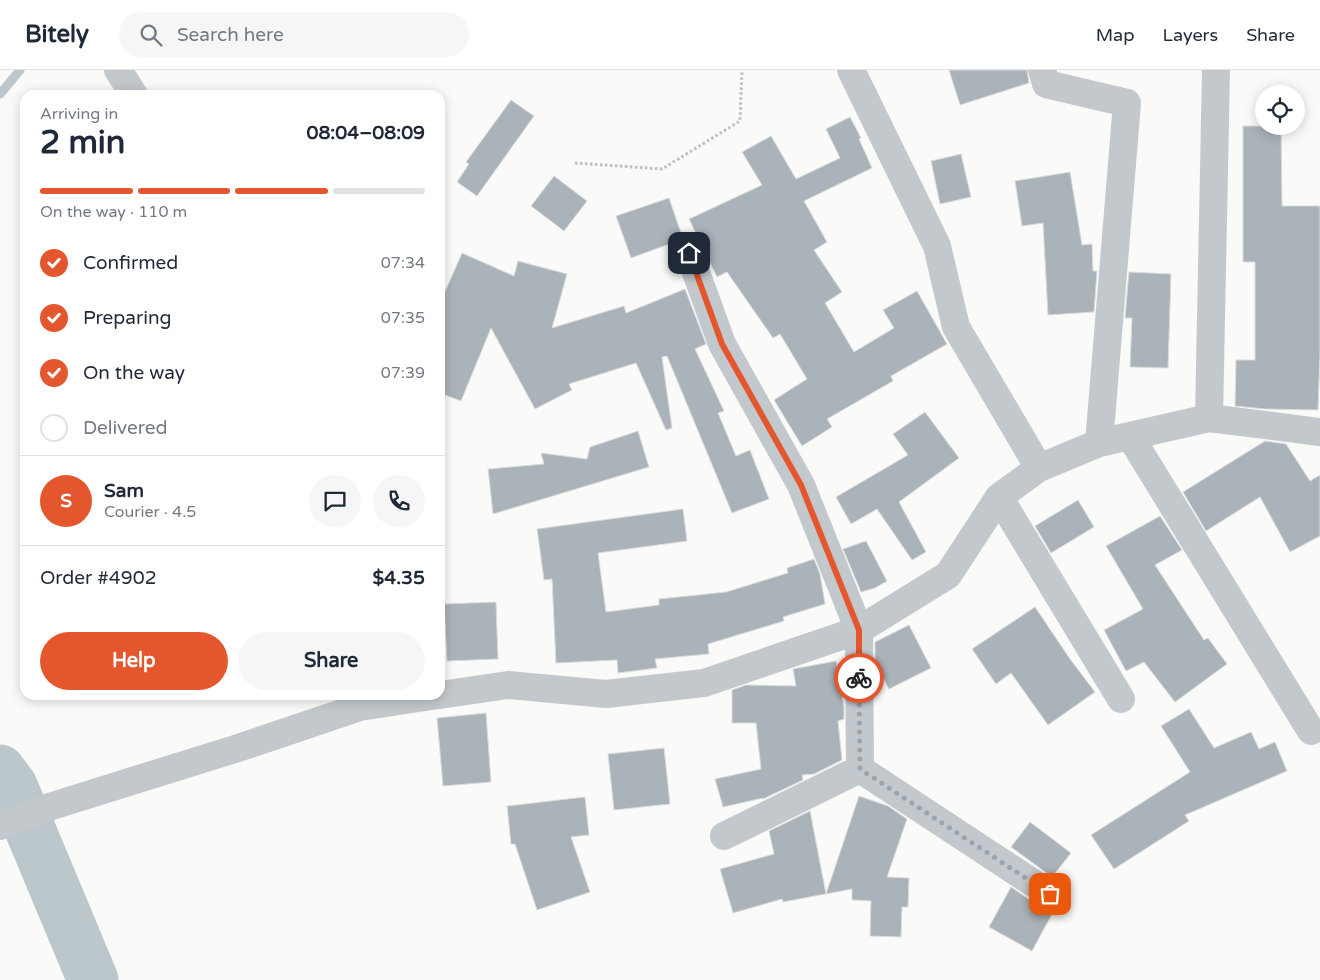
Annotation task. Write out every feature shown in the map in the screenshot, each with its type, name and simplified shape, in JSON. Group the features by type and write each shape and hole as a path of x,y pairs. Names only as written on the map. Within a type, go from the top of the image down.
{"street":[{"path":"118,70 131,90"},
{"path":"851,70 937,246 956,327 1039,468"},
{"path":"1042,70 1046,84 1127,103 1099,443"},
{"path":"1209,418 1216,70"},
{"path":"689,253 722,344 801,485 859,630 860,769"},
{"path":"445,694 508,685 606,694 704,683 859,630 948,575 998,497 1039,468 1099,443 1209,418 1320,432"},
{"path":"1130,436 1310,731"},
{"path":"998,497 1121,700"},
{"path":"2,825 49,807 235,749 360,701 373,700"},
{"path":"724,836 860,769"},
{"path":"860,769 1050,894"}],"path":[{"path":"575,163 662,169 740,122 742,70"}],"building":[{"path":"949,70 1027,70 1029,83 960,105"},
{"path":"511,100 534,116 477,196 457,182 469,164 466,162"},
{"path":"850,117 861,138 859,139 872,168 804,201 827,242 814,250 842,292 825,303 854,352 894,328 883,310 917,291 947,344 891,376 893,381 827,419 832,427 802,446 774,400 807,379 780,334 773,338 727,272 717,277 689,219 762,185 742,152 771,136 796,179 840,158 826,129"},
{"path":"1243,126 1255,126 1255,135 1281,135 1282,206 1320,206 1318,410 1265,409 1235,406 1236,360 1255,360 1255,262 1243,262"},
{"path":"961,154 971,197 940,204 931,161"},
{"path":"1070,172 1082,245 1092,244 1093,271 1097,271 1094,312 1048,315 1043,223 1022,226 1015,181"},
{"path":"554,176 587,201 564,231 531,206"},
{"path":"669,198 683,239 631,258 616,216"},
{"path":"462,253 514,276 518,261 567,274 552,328 624,306 626,313 685,289 706,344 695,349 724,411 718,413 736,456 750,450 769,499 732,513 667,356 662,357 672,428 666,430 636,363 569,384 572,390 535,409 491,328 461,401 445,395 445,292"},
{"path":"1129,272 1171,274 1168,368 1130,367 1132,318 1125,318"},
{"path":"925,412 959,458 899,502 926,552 912,560 877,509 851,524 836,497 908,455 893,434"},
{"path":"638,431 649,467 493,514 488,469 544,464 541,453 587,459 590,447"},
{"path":"1265,441 1286,444 1310,481 1320,475 1320,536 1290,552 1260,497 1206,531 1183,492"},
{"path":"1078,500 1094,527 1051,553 1035,526"},
{"path":"683,509 687,541 598,553 606,612 659,605 659,599 726,592 788,573 787,568 814,559 820,574 825,604 783,617 784,621 708,644 709,654 655,659 657,668 618,673 617,660 556,663 552,579 544,580 537,529"},
{"path":"1160,516 1182,550 1155,565 1204,640 1208,638 1227,664 1175,702 1144,662 1126,671 1104,630 1143,609 1106,546"},
{"path":"866,541 887,581 875,588 861,592 843,549"},
{"path":"496,602 498,659 447,661 445,604"},
{"path":"1035,607 1095,692 1048,725 1011,673 996,684 972,649"},
{"path":"909,625 931,668 889,689 875,662 875,642"},
{"path":"836,661 844,707 844,719 838,721 842,760 814,774 802,775 803,780 763,799 723,807 715,779 761,769 756,723 732,723 732,690 746,685 796,686 793,669"},
{"path":"1189,709 1214,748 1251,732 1259,749 1275,742 1287,771 1185,815 1189,821 1114,869 1091,835 1190,772 1161,726"},
{"path":"486,713 491,782 443,786 437,718"},
{"path":"664,748 670,804 614,810 608,754"},
{"path":"859,796 888,806 907,819 887,877 909,878 908,907 902,907 901,937 870,936 871,901 852,900 852,889 826,894"},
{"path":"585,797 589,835 571,837 590,892 537,910 515,844 511,844 507,806"},
{"path":"810,811 826,894 783,902 782,899 733,913 720,869 774,854 769,831"},
{"path":"1030,822 1071,853 1052,877 1011,847"},
{"path":"1011,887 1052,914 1032,951 989,927"}],"waterway":[{"path":"0,94 20,70"},
{"path":"0,770 12,786 93,980"}],"way so far":[{"path":"859,678 860,769 1050,894"}],"route":[{"path":"689,253 722,344 801,485 859,630 859,678"}]}
